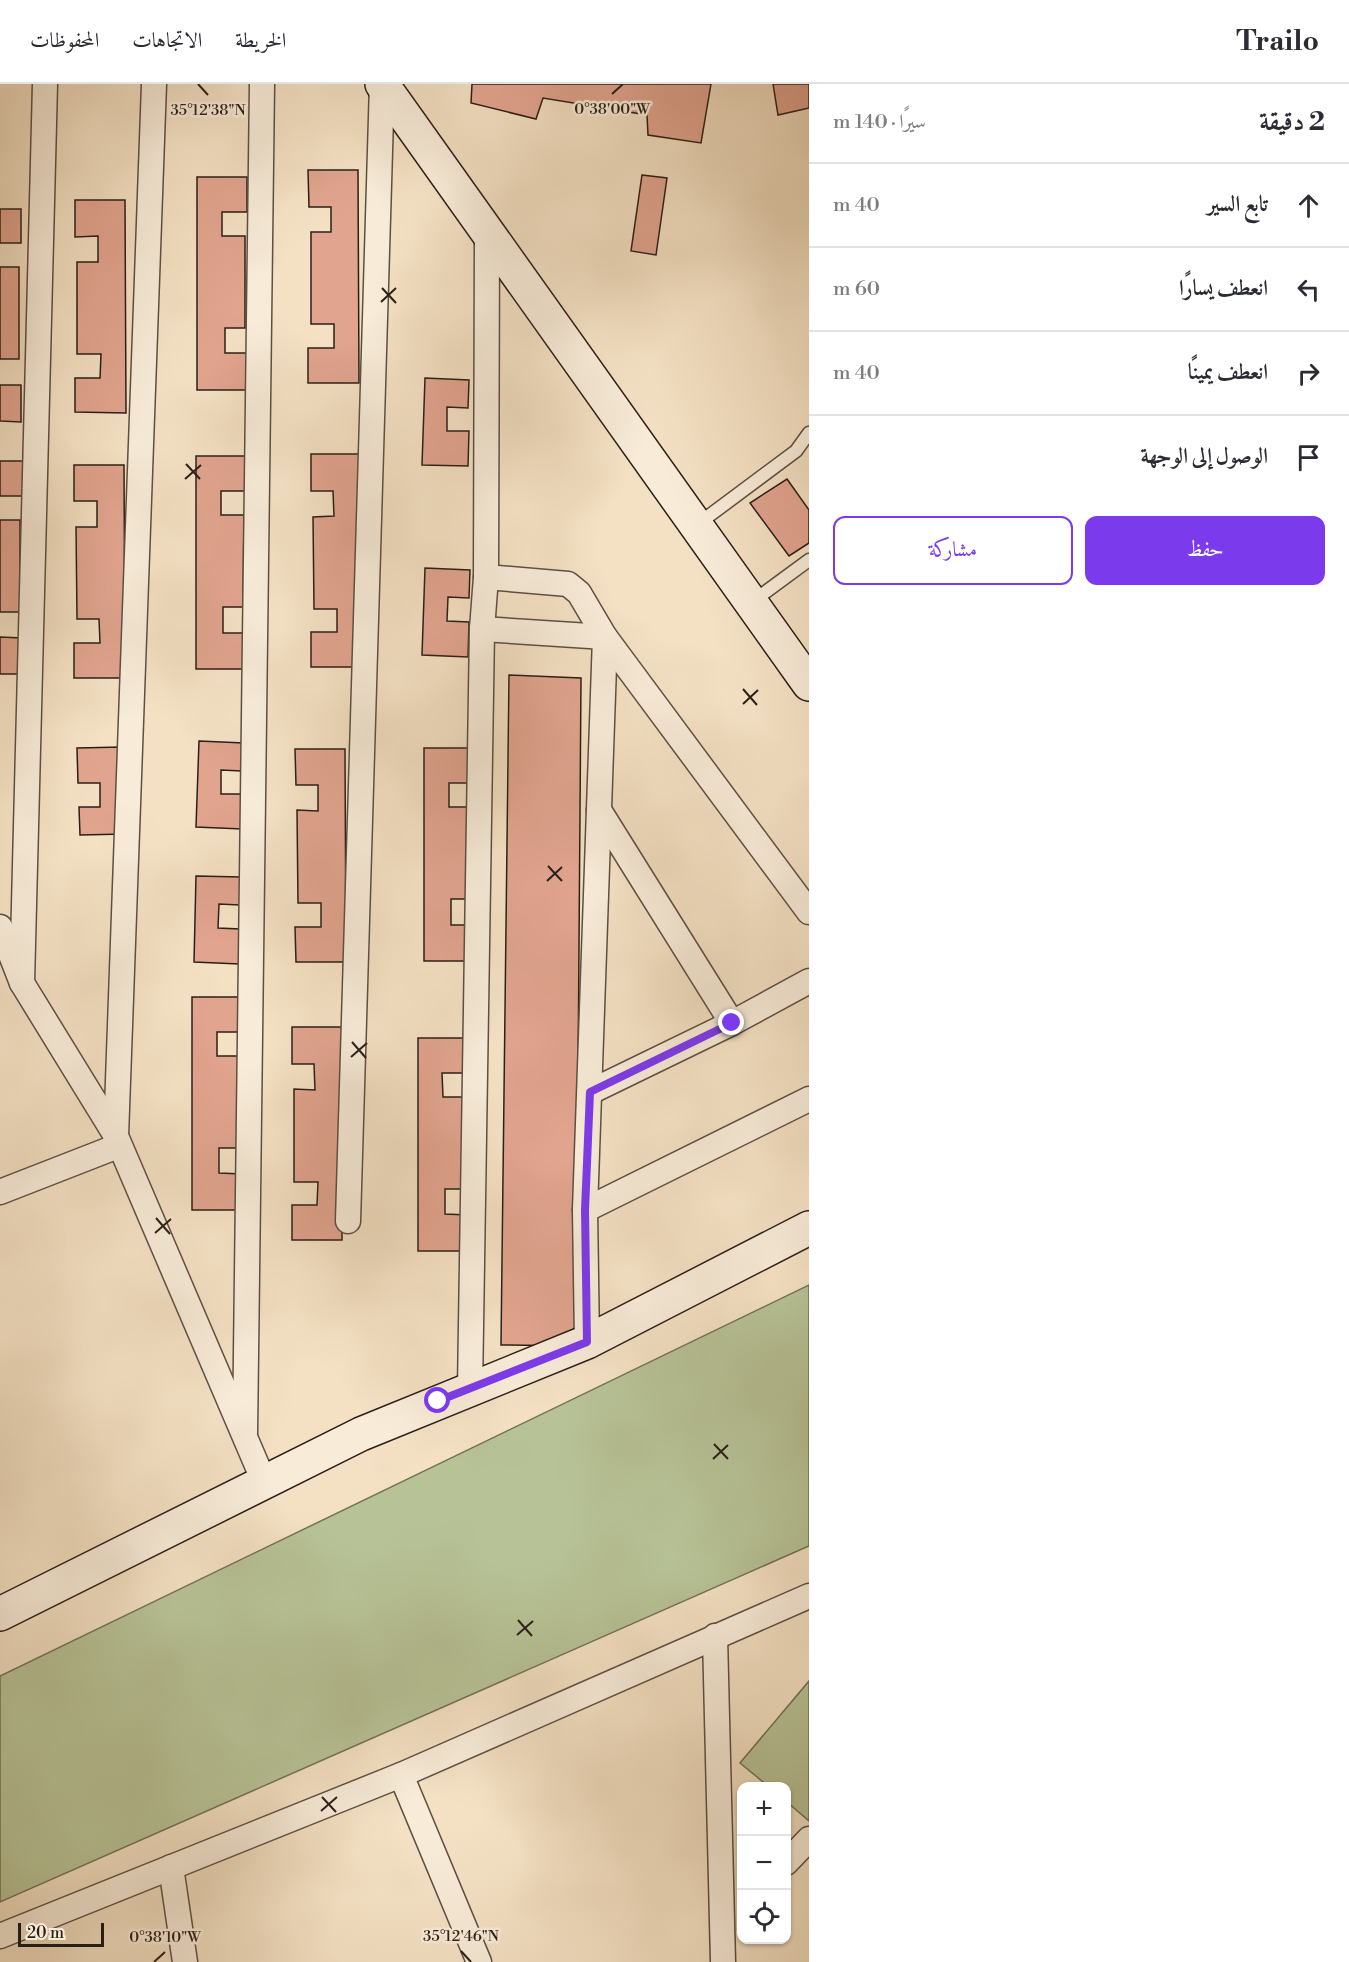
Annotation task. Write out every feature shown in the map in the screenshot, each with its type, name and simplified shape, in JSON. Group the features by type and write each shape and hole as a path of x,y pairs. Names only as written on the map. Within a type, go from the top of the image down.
{"main road":[{"path":"382,84 809,684"},
{"path":"0,1614 362,1434 587,1342 809,1228"}],"street":[{"path":"21,982 45,84"},
{"path":"117,1141 154,84"},
{"path":"245,1434 262,84"},
{"path":"348,1221 382,84"},
{"path":"470,1389 482,629 486,577 487,233"},
{"path":"486,577 568,584 579,593 605,637 809,912"},
{"path":"482,629 605,637"},
{"path":"587,1342 585,1210 605,637"},
{"path":"599,810 732,1023"},
{"path":"0,927 21,982 117,1141 265,1484"},
{"path":"590,1092 732,1023 809,981"},
{"path":"585,1210 809,1099"},
{"path":"0,1192 117,1141"},
{"path":"0,1936 400,1775 809,1596"},
{"path":"715,1636 723,1962"},
{"path":"400,1775 479,1962"},
{"path":"791,1858 809,1839"},
{"path":"171,1867 185,1962"},
{"path":"722,1937 737,1920"}],"lane":[{"path":"695,526 796,451 809,433"},
{"path":"750,604 809,560"}],"green space":[{"path":"809,1285 809,1546 0,1902 0,1676"},
{"path":"809,1681 809,1821 791,1805 791,1782 763,1782 740,1763"}],"building":[{"path":"472,84 711,84 701,143 648,135 647,115 543,98 536,119 471,103"},
{"path":"773,84 809,84 809,108 778,115"},
{"path":"308,170 358,170 359,383 308,383 308,348 334,348 334,324 311,324 311,232 331,232 331,207 309,207"},
{"path":"642,175 667,178 656,255 631,251"},
{"path":"197,177 247,177 247,212 222,212 222,236 245,236 245,328 225,328 225,353 247,353 247,390 197,390"},
{"path":"75,200 125,200 126,413 75,412 75,378 100,378 101,354 77,354 77,262 98,262 98,236 75,237"},
{"path":"0,209 21,209 21,243 0,243"},
{"path":"0,267 19,267 19,359 0,359"},
{"path":"425,378 469,380 468,408 447,407 447,431 469,431 468,466 422,465"},
{"path":"0,385 21,385 21,422 0,421"},
{"path":"311,454 361,454 362,667 311,667 311,632 337,632 337,609 314,609 313,517 334,516 333,491 311,491"},
{"path":"196,456 246,456 246,491 221,491 221,515 244,515 243,607 223,607 223,633 245,633 246,669 196,669"},
{"path":"0,461 23,461 23,496 0,496"},
{"path":"74,465 124,465 125,678 74,678 74,643 100,643 99,619 77,619 76,527 97,527 97,501 74,501"},
{"path":"787,479 809,510 809,543 789,556 750,503"},
{"path":"0,520 20,520 20,612 0,612"},
{"path":"425,568 470,570 469,598 448,597 447,621 469,622 468,657 422,655"},
{"path":"0,637 22,638 22,674 0,674"},
{"path":"509,675 581,678 576,1346 501,1345"},
{"path":"199,741 244,743 242,771 221,770 221,794 243,794 242,829 196,827"},
{"path":"122,747 125,834 80,835 79,807 100,807 100,783 78,783 77,748"},
{"path":"424,748 475,748 475,783 449,783 449,807 472,807 472,899 451,899 451,925 474,925 474,961 424,961"},
{"path":"295,749 345,749 346,962 296,962 295,927 321,927 321,903 298,903 297,810 318,811 318,785 296,785"},
{"path":"196,876 241,877 240,905 219,904 218,928 240,929 239,964 194,962"},
{"path":"192,997 242,997 242,1032 217,1032 217,1056 240,1056 240,1148 219,1148 219,1173 242,1174 242,1210 192,1210"},
{"path":"292,1027 342,1027 342,1240 292,1240 292,1205 317,1205 318,1182 294,1182 294,1089 315,1090 314,1064 292,1064"},
{"path":"418,1038 468,1038 468,1073 442,1073 443,1097 466,1097 466,1189 445,1189 445,1214 468,1215 468,1251 418,1251"}],"route":[{"path":"438,1401 587,1342 585,1210 590,1092 732,1023"}]}
